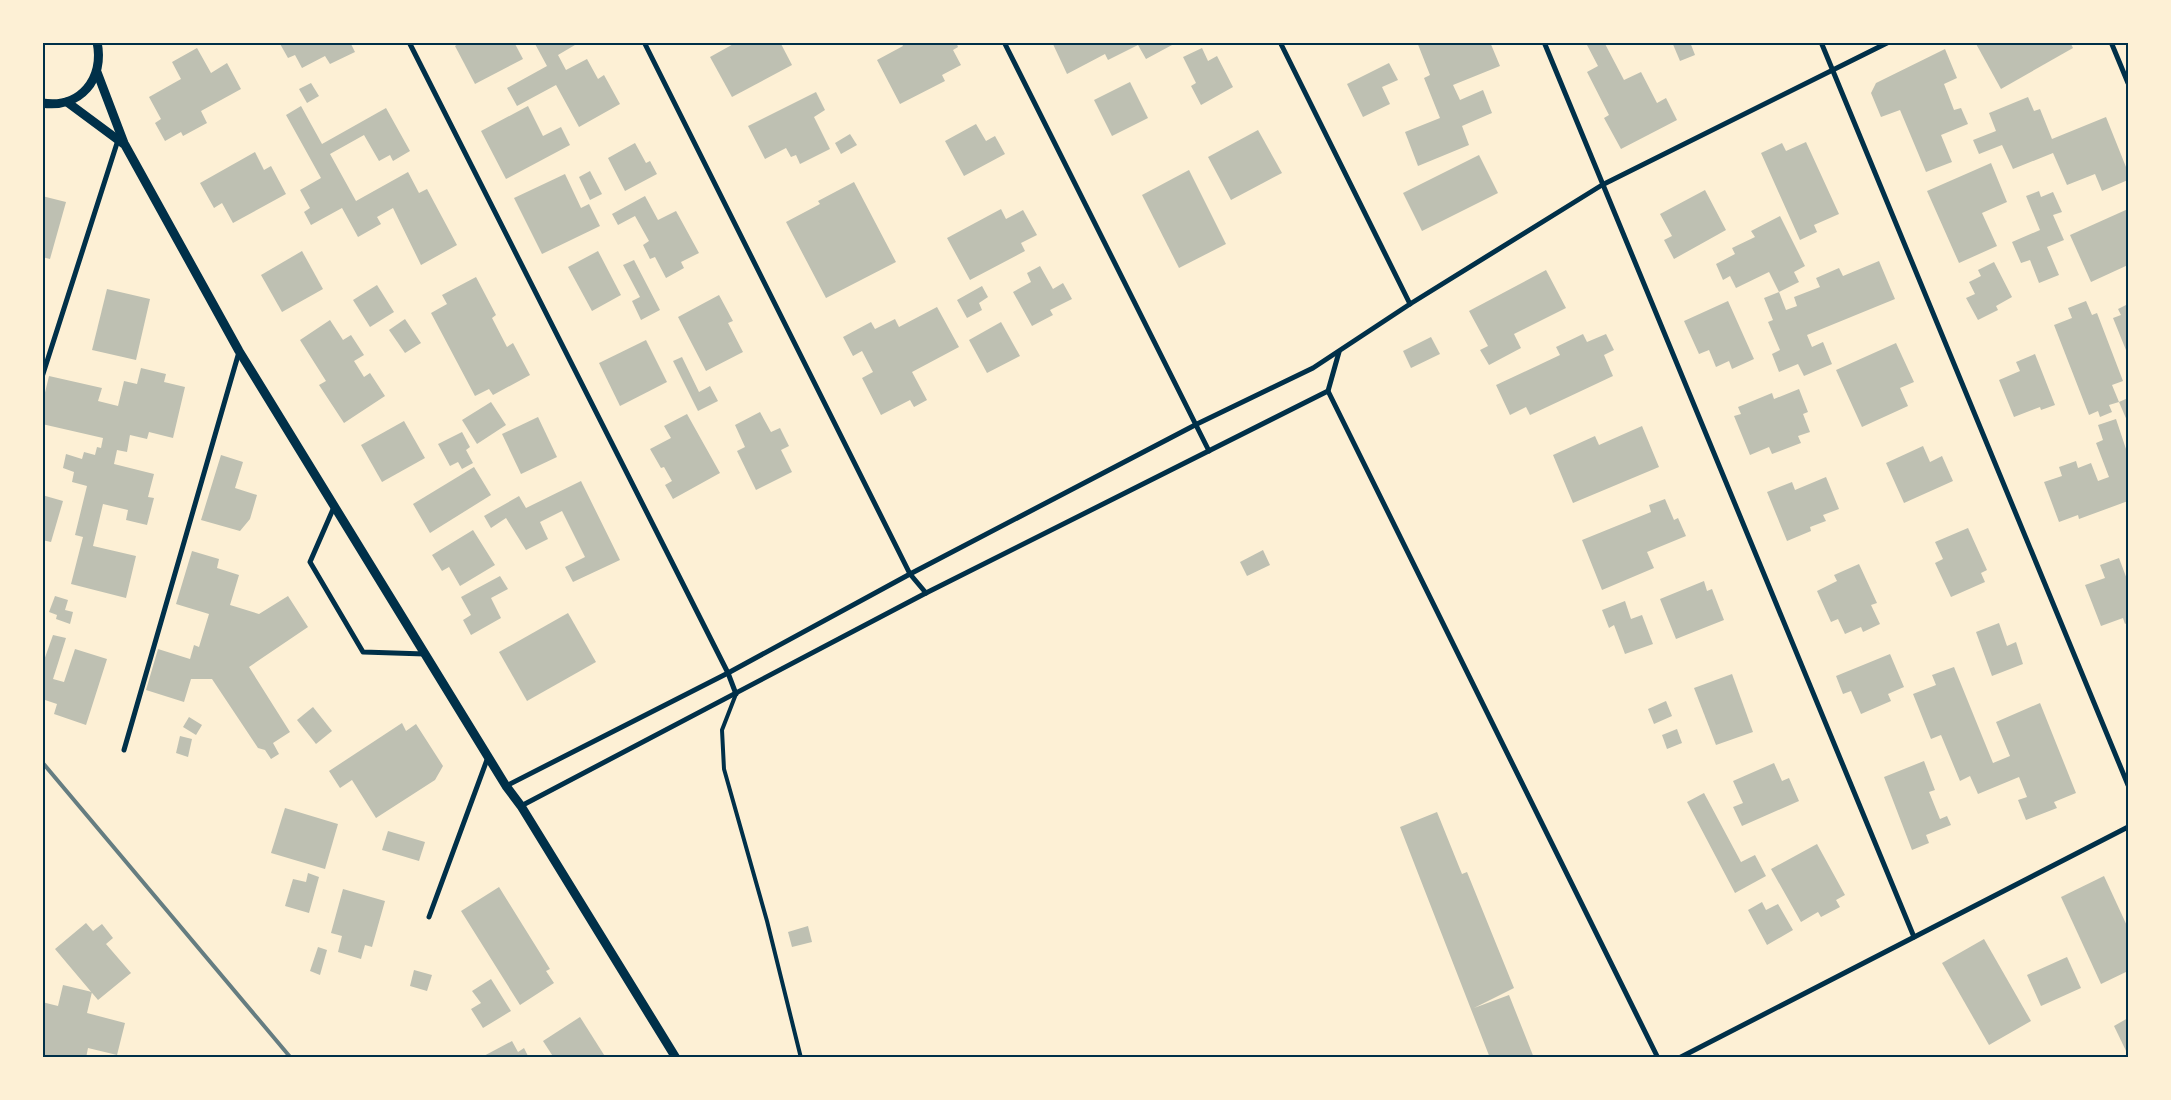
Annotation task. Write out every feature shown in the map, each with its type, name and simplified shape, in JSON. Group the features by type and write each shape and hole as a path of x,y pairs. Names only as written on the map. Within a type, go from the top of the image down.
{"street":[{"path":"42,103 67,102 80,96 97,72 100,58 97,42"},
{"path":"409,42 728,673 736,694"},
{"path":"644,42 910,574 926,593"},
{"path":"1004,42 1209,451"},
{"path":"1280,42 1410,304"},
{"path":"1544,42 1914,937"},
{"path":"1821,42 2128,786"},
{"path":"506,786 728,673 910,574 1197,424 1313,368 1410,304 1602,185 1889,42"},
{"path":"2111,42 2128,83"},
{"path":"97,72 122,142 239,351 488,757 506,786 522,806 676,1058"},
{"path":"67,102 122,142"},
{"path":"42,377 122,142"},
{"path":"124,750 239,351"},
{"path":"1339,351 1328,392 1658,1058"},
{"path":"522,806 926,593 1328,392"},
{"path":"334,507 310,562 363,652 425,654"},
{"path":"429,917 488,757"},
{"path":"1679,1058 2128,828"}],"lane":[{"path":"736,694 722,730 724,769 767,921 801,1058"}],"building":[{"path":"279,42 350,42 355,52 330,64 325,56 302,68 295,55 288,58"},
{"path":"461,42 514,42 523,59 475,84 455,46"},
{"path":"534,42 580,42 558,55 566,70 587,59 598,79 604,75 620,104 579,127 556,85 517,106 507,88 547,66"},
{"path":"737,42 780,42 792,65 732,97 710,57"},
{"path":"901,42 956,42 958,47 953,50 961,65 942,75 945,81 900,104 877,60 903,46"},
{"path":"1052,42 1170,42 1172,45 1146,59 1138,45 1108,60 1105,54 1067,74"},
{"path":"1417,42 1490,42 1500,66 1453,85 1460,100 1483,90 1492,113 1462,126 1469,145 1418,166 1405,132 1440,118 1424,78 1430,75"},
{"path":"1592,42 1604,42 1624,80 1641,72 1657,103 1666,98 1677,120 1621,149 1604,118 1609,115 1587,72 1598,66 1587,45"},
{"path":"1672,42 1690,42 1695,55 1680,61"},
{"path":"1975,42 2070,42 2073,48 2001,89"},
{"path":"197,48 211,73 227,63 241,89 201,111 207,123 183,136 181,132 165,141 155,123 161,119 149,97 181,79 172,62"},
{"path":"1202,48 1208,61 1217,56 1233,87 1201,105 1191,86 1196,83 1183,57"},
{"path":"1945,49 1957,78 1944,84 1954,110 1961,108 1968,124 1941,135 1952,162 1926,172 1900,110 1881,117 1871,93 1876,83"},
{"path":"1389,63 1398,80 1382,87 1390,104 1363,117 1347,84"},
{"path":"1130,82 1148,118 1112,136 1094,100"},
{"path":"311,83 319,96 307,103 299,89"},
{"path":"816,92 825,110 814,117 830,149 800,164 796,155 791,157 786,148 765,159 748,126"},
{"path":"2028,97 2034,111 2040,109 2052,139 2106,117 2128,172 2128,180 2102,191 2095,174 2067,185 2053,153 2013,169 2002,145 1979,154 1973,140 1996,131 1989,113"},
{"path":"301,106 322,144 386,108 410,151 393,161 390,155 379,161 364,135 330,154 356,201 408,172 419,193 427,189 457,245 421,265 393,208 377,217 381,224 358,237 342,208 311,225 304,212 310,208 300,190 321,178 286,115"},
{"path":"528,106 543,136 561,127 570,145 506,179 481,131"},
{"path":"976,124 986,141 995,136 1005,154 964,176 945,141"},
{"path":"1258,130 1282,173 1231,200 1208,157"},
{"path":"850,134 857,145 841,154 835,143"},
{"path":"1806,142 1839,214 1814,225 1817,232 1800,240 1761,153 1782,143 1786,151"},
{"path":"635,143 646,163 650,161 657,174 625,191 608,158"},
{"path":"255,152 264,170 271,166 286,194 233,223 222,203 214,208 200,183"},
{"path":"1479,155 1498,193 1422,231 1403,193"},
{"path":"1991,163 2007,202 1982,213 1997,246 1959,263 1927,191"},
{"path":"1189,170 1226,244 1179,268 1142,195"},
{"path":"590,171 602,194 590,200 579,177"},
{"path":"565,174 581,208 589,204 600,226 542,254 514,198"},
{"path":"854,182 896,262 826,298 786,222 820,204 818,201"},
{"path":"1705,190 1726,230 1674,259 1664,240 1672,236 1660,214"},
{"path":"2039,191 2041,197 2053,192 2062,212 2053,215 2064,240 2047,247 2059,275 2039,283 2030,260 2021,263 2012,242 2040,230 2026,196"},
{"path":"42,196 66,202 50,259 42,257"},
{"path":"645,196 658,220 676,211 699,253 681,262 684,268 666,278 655,257 650,259 643,245 649,241 635,216 618,225 612,214"},
{"path":"1001,209 1006,219 1023,210 1037,235 1021,243 1025,251 970,280 947,238"},
{"path":"2128,209 2128,265 2091,282 2070,235"},
{"path":"1780,216 1805,266 1794,272 1799,282 1779,292 1769,272 1736,288 1730,276 1723,280 1716,264 1735,254 1732,248 1755,237 1751,231"},
{"path":"302,251 323,289 282,312 261,275"},
{"path":"598,251 621,295 592,311 568,267"},
{"path":"634,260 660,310 641,320 632,301 640,297 623,265"},
{"path":"1879,261 1895,299 1807,335 1812,347 1823,342 1832,364 1804,376 1798,364 1779,372 1772,354 1780,350 1768,322 1773,320 1764,298 1779,292 1786,310 1797,306 1794,297 1820,287 1816,278 1839,268 1843,276"},
{"path":"1994,262 2012,297 1996,306 1998,310 1978,320 1966,298 1975,294 1969,282 1981,276 1978,270"},
{"path":"1040,266 1053,289 1063,283 1072,299 1050,310 1053,315 1032,326 1013,292 1031,282 1027,273"},
{"path":"1546,270 1566,308 1514,334 1521,348 1489,365 1480,350 1488,346 1469,311"},
{"path":"476,277 496,315 492,318 507,347 513,343 530,375 493,395 489,389 475,396 431,313 447,304 442,295"},
{"path":"377,285 394,312 370,327 353,300"},
{"path":"982,286 988,297 979,303 982,310 967,318 957,300"},
{"path":"107,289 150,299 136,360 92,350"},
{"path":"719,295 733,321 728,323 743,352 706,371 678,317"},
{"path":"1728,301 1754,359 1732,369 1729,361 1716,367 1709,350 1699,354 1684,321"},
{"path":"2086,301 2092,315 2097,313 2123,381 2112,385 2119,402 2109,405 2112,412 2100,417 2098,411 2089,415 2054,325 2072,318 2068,308"},
{"path":"2128,304 2128,355 2113,318 2121,315 2118,309"},
{"path":"937,307 959,347 912,372 927,400 914,407 910,400 881,415 862,378 873,372 862,351 853,356 843,337 871,322 875,329 895,319 899,327"},
{"path":"405,319 421,343 405,353 389,330"},
{"path":"330,320 343,340 351,335 364,355 354,361 364,377 370,373 385,396 344,423 319,385 326,381 300,340"},
{"path":"1001,322 1020,356 987,373 969,340"},
{"path":"1583,334 1587,342 1606,334 1614,350 1604,355 1613,376 1530,415 1526,407 1510,415 1496,385 1560,355 1556,347"},
{"path":"1431,337 1440,354 1411,368 1403,351"},
{"path":"646,340 667,382 620,406 599,363"},
{"path":"1896,343 1914,382 1900,388 1908,406 1862,427 1836,370"},
{"path":"2035,354 2055,405 2041,410 2040,407 2014,417 1999,380 2020,371 2016,362"},
{"path":"682,357 699,392 710,386 718,401 698,411 673,361"},
{"path":"141,368 166,374 164,382 185,387 173,438 149,432 147,439 130,435 127,452 117,450 114,464 154,474 148,497 154,498 147,525 126,520 128,510 103,504 93,546 136,556 126,598 71,584 83,537 75,535 87,486 72,482 74,472 63,468 66,454 82,459 84,452 95,455 97,447 101,448 103,438 42,424 42,405 49,376 102,388 98,401 118,406 124,381 137,384"},
{"path":"1799,389 1808,412 1803,414 1810,432 1798,436 1801,443 1772,454 1769,447 1750,455 1734,416 1741,414 1738,407 1772,393 1774,399"},
{"path":"2128,398 2128,423 2119,402"},
{"path":"491,402 506,425 477,444 462,420"},
{"path":"760,412 771,432 780,428 789,446 781,450 792,472 756,490 737,451 745,447 735,425"},
{"path":"687,414 720,473 673,499 665,485 672,481 664,467 661,468 650,449 671,438 664,426"},
{"path":"538,417 557,457 521,474 502,434"},
{"path":"2116,419 2128,455 2128,501 2079,519 2078,515 2059,522 2044,482 2062,476 2059,467 2076,461 2078,468 2091,463 2098,481 2109,477 2096,443 2103,440 2098,425"},
{"path":"404,421 425,458 382,482 361,445"},
{"path":"1642,426 1659,467 1573,503 1553,455 1595,436 1599,445"},
{"path":"462,432 470,447 466,450 473,463 462,469 458,462 450,466 438,444"},
{"path":"1923,446 1930,462 1942,456 1953,481 1904,503 1886,463"},
{"path":"221,455 243,462 235,488 257,495 250,519 240,531 201,520"},
{"path":"474,467 491,495 430,533 413,504"},
{"path":"1826,477 1839,509 1823,515 1826,521 1810,527 1811,531 1787,541 1767,492 1792,482 1795,490"},
{"path":"581,481 620,560 573,582 565,567 585,557 562,511 540,522 548,539 526,550 506,518 491,528 484,516 519,496 526,508"},
{"path":"42,495 63,501 51,542 42,540"},
{"path":"1665,499 1674,520 1678,518 1686,536 1647,552 1654,568 1602,590 1582,540 1651,512 1649,505"},
{"path":"1968,528 1987,570 1981,573 1985,582 1951,597 1935,563 1943,559 1935,542"},
{"path":"473,530 495,565 460,586 449,567 442,571 432,555"},
{"path":"1263,550 1270,565 1247,576 1240,562"},
{"path":"192,551 219,559 217,568 239,575 230,605 259,614 288,596 308,627 249,667 290,732 273,743 279,754 271,759 265,750 258,748 212,679 191,679 184,702 146,690 158,649 190,659 194,645 199,647 209,614 176,604"},
{"path":"2119,558 2128,582 2128,622 2125,624 2123,618 2101,626 2085,585 2105,578 2100,565"},
{"path":"1859,564 1877,603 1871,605 1880,624 1863,632 1861,627 1845,634 1838,619 1831,622 1817,591 1837,581 1834,575"},
{"path":"500,576 508,589 491,598 501,618 471,635 463,620 471,615 461,597"},
{"path":"1704,581 1707,591 1712,589 1724,620 1676,639 1660,599"},
{"path":"55,596 68,600 65,610 73,612 70,624 56,619 57,615 49,612"},
{"path":"1625,601 1631,619 1642,615 1653,644 1625,654 1614,625 1609,628 1602,610"},
{"path":"568,613 596,662 527,701 499,652"},
{"path":"1999,623 2007,646 2016,642 2023,664 1992,676 1976,632"},
{"path":"53,635 66,638 53,679 64,682 75,649 107,659 86,725 54,714 57,704 42,699 42,666"},
{"path":"1890,654 1904,687 1888,694 1891,701 1861,714 1851,691 1843,694 1836,676"},
{"path":"1954,667 1993,763 2010,756 1996,722 2040,703 2076,793 2054,802 2057,808 2026,820 2018,800 2027,797 2019,777 1978,794 1970,776 1960,781 1941,735 1931,739 1913,694 1936,685 1932,675"},
{"path":"1732,674 1753,732 1716,745 1694,688"},
{"path":"1666,701 1672,716 1654,724 1648,709"},
{"path":"313,707 332,731 316,744 297,720"},
{"path":"189,717 202,725 196,735 183,727"},
{"path":"402,723 406,731 416,724 443,766 435,780 376,818 352,780 340,788 329,771"},
{"path":"1677,729 1682,743 1667,749 1662,735"},
{"path":"180,736 192,739 188,757 176,753"},
{"path":"1924,761 1935,790 1929,792 1940,819 1947,816 1951,825 1926,835 1929,843 1912,850 1884,777"},
{"path":"1774,763 1782,781 1789,778 1799,801 1742,826 1733,807 1743,803 1733,781"},
{"path":"1704,793 1741,862 1755,855 1766,876 1735,893 1687,802"},
{"path":"285,808 338,824 325,869 271,853"},
{"path":"1437,812 1462,874 1467,872 1514,988 1474,1008 1509,995 1534,1058 1490,1058 1400,827"},
{"path":"388,831 425,842 419,861 382,850"},
{"path":"1817,844 1845,895 1836,900 1840,907 1821,917 1818,912 1801,922 1771,869"},
{"path":"308,873 319,877 309,913 285,906 293,879 306,882"},
{"path":"2104,876 2128,928 2128,971 2101,984 2061,897"},
{"path":"499,887 550,969 546,971 554,983 520,1005 461,911"},
{"path":"343,889 385,901 372,947 365,945 361,959 338,952 342,936 331,933"},
{"path":"1762,902 1766,910 1778,904 1793,930 1767,945 1748,910"},
{"path":"86,923 93,931 102,924 113,938 106,944 131,973 98,1000 55,949"},
{"path":"808,926 812,942 792,947 788,932"},
{"path":"1984,939 2031,1021 1989,1045 1942,963"},
{"path":"318,947 327,950 320,975 310,971"},
{"path":"2067,957 2081,988 2041,1006 2027,975"},
{"path":"414,970 432,975 427,991 410,986"},
{"path":"491,979 511,1011 483,1028 471,1009 481,1003 472,991"},
{"path":"63,985 92,992 87,1013 125,1023 117,1055 88,1048 86,1058 42,1058 42,1002 58,1006"},
{"path":"580,1017 606,1058 554,1058 543,1041"},
{"path":"2128,1018 2128,1055 2114,1026"},
{"path":"512,1041 518,1052 524,1048 529,1058 480,1058"}],"railway":[{"path":"42,762 291,1058"}]}
